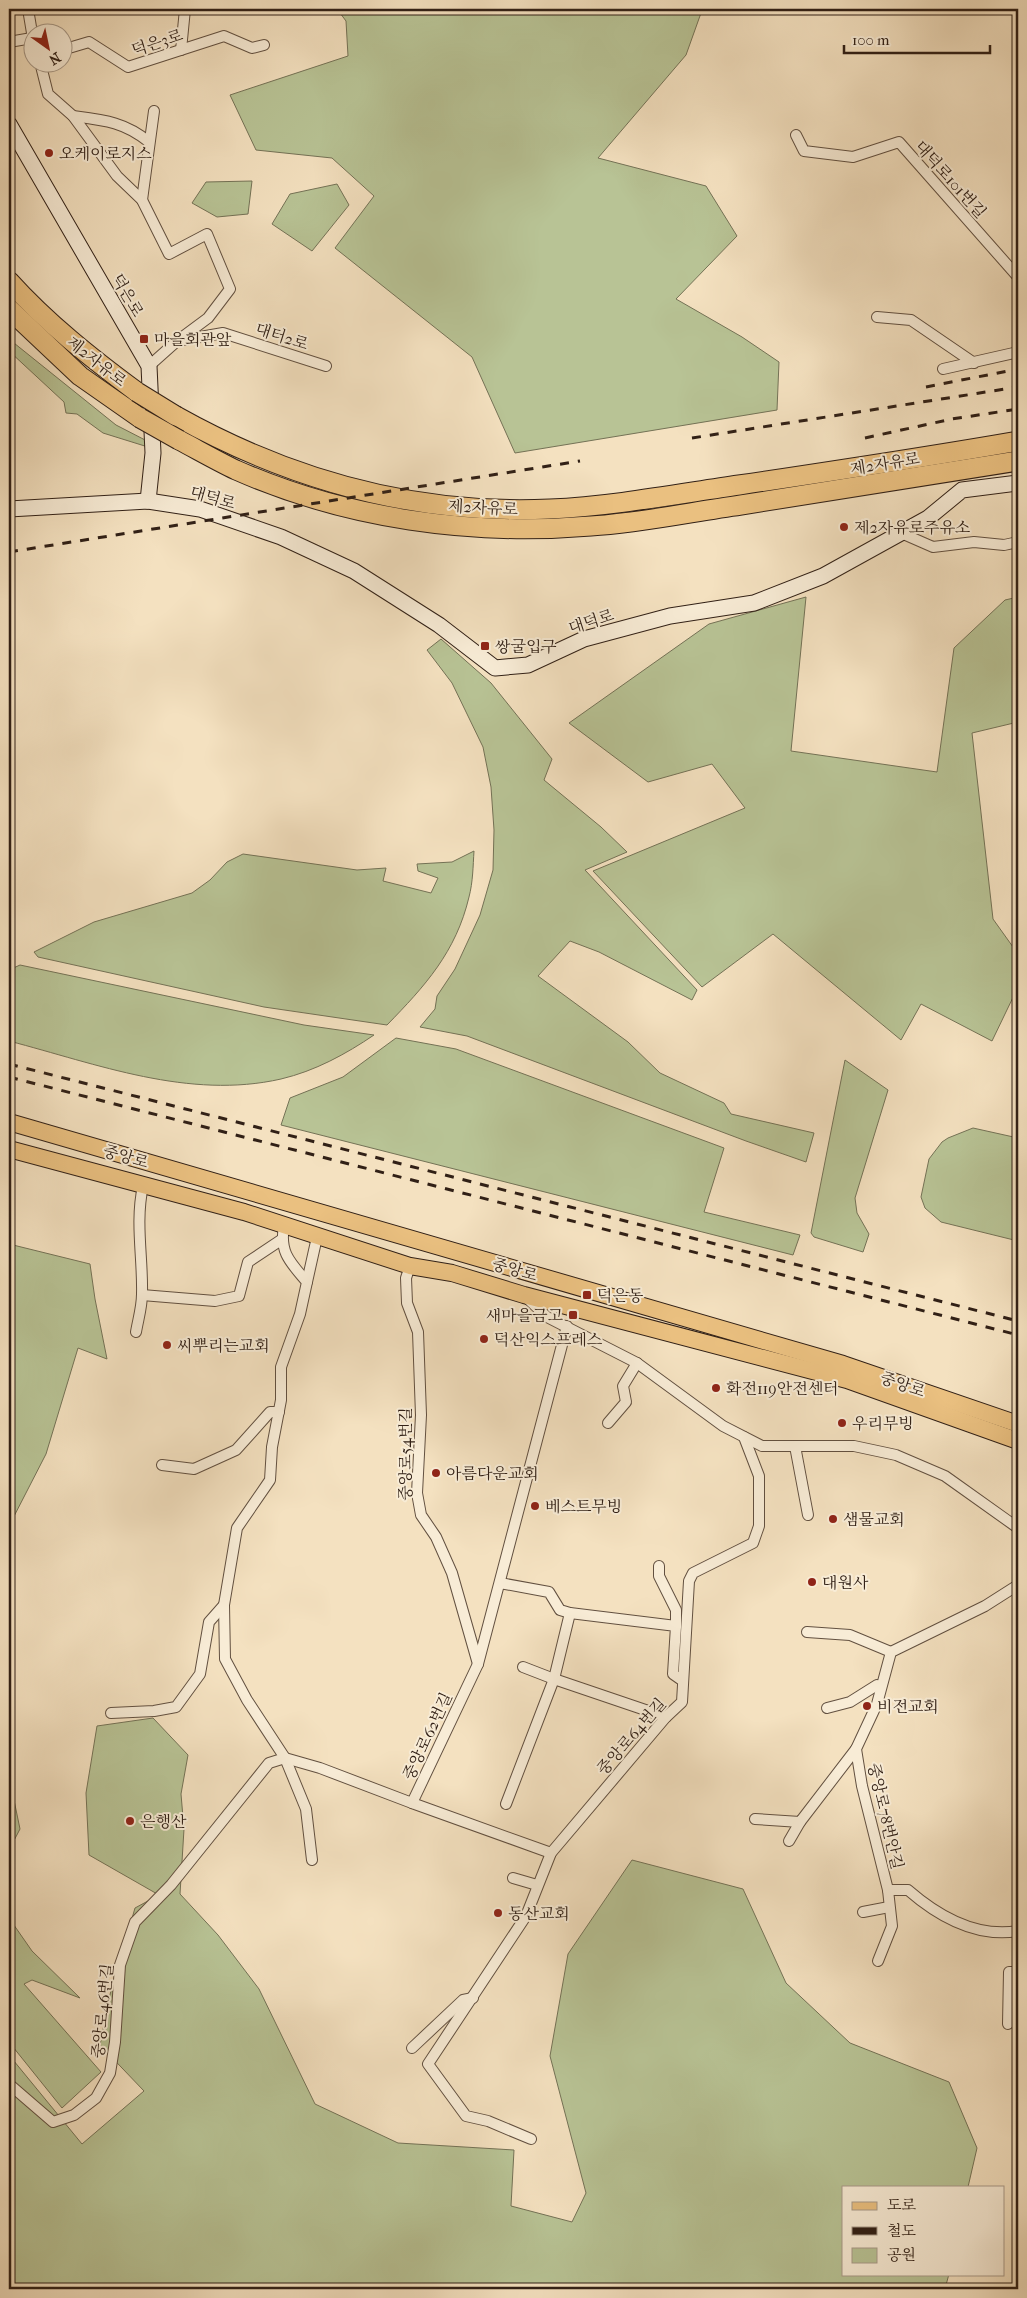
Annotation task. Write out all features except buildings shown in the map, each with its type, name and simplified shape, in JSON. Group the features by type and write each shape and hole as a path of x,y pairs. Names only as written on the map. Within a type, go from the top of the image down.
{"highway":[{"name":"제2자유로","path":"9,281 55,328 92,359 137,392 176,416 252,455 333,484 433,504 476,509 538,509 595,506 910,460 1018,441"},
{"name":"제2자유로","path":"9,309 80,376 140,418 179,440 236,470 284,489 344,506 402,519 489,528 532,529 593,526 882,484 1018,461"}],"main road":[{"name":"중앙로","path":"9,1122 844,1364 1018,1424"},
{"name":"중앙로","path":"9,1149 244,1212 283,1233 317,1237 410,1266 452,1273 524,1295 847,1380 1018,1441"}],"street":[{"path":"28,9 30,22"},
{"path":"181,50 185,9"},
{"name":"덕은3로","path":"72,47 90,42 128,67 224,36 252,48 264,45"},
{"path":"9,42 22,40"},
{"path":"42,72 48,94 73,116 118,176 142,200 169,254 207,234 230,289 208,318 177,342"},
{"path":"142,200 154,111"},
{"path":"73,116 108,120 135,130 149,142"},
{"name":"덕은로","path":"9,124 149,366 153,453 148,501"},
{"name":"대덕로101번길","path":"796,135 804,151 853,157 898,142 1018,277"},
{"path":"877,317 911,320 974,363"},
{"name":"대터2로","path":"149,366 177,342 223,333 326,366"},
{"path":"943,369 1018,352"},
{"name":"대덕로","path":"9,509 148,501 200,509 281,537 354,571 439,625 495,668 528,665 584,639 670,616 754,603 823,576 928,518 962,490 1018,483"},
{"path":"901,533 933,547 974,542 1004,545 1018,542"},
{"name":"중앙로","path":"136,1332 142,1295 139,1239 140,1199 143,1186"},
{"path":"283,1233 287,1257 307,1282"},
{"path":"142,1295 216,1301 240,1296 248,1262 283,1233"},
{"path":"312,1860 306,1809 285,1758 247,1700 225,1659 224,1605 237,1528 270,1480 272,1447 281,1400 281,1367 300,1314 317,1237"},
{"name":"중앙로54번길","path":"410,1266 406,1278 407,1303 418,1332 421,1415 417,1493 421,1516 436,1537 452,1573 478,1664"},
{"path":"524,1295 547,1316 637,1363 689,1403 723,1426 762,1446 854,1446 896,1455 945,1476 1018,1528"},
{"name":"중앙로62번길","path":"285,1758 320,1768 412,1803 478,1664 567,1326"},
{"path":"608,1423 626,1402 623,1386 637,1363"},
{"path":"162,1465 194,1469 236,1450 270,1412 279,1412"},
{"name":"중앙로64번길","path":"532,2139 488,2121 466,2116 428,2064 526,1916 551,1853 666,1716 682,1702 689,1582 693,1573 753,1543 759,1526 759,1476 744,1437"},
{"path":"794,1446 808,1515"},
{"path":"659,1566 659,1576 676,1610 673,1674 683,1682"},
{"path":"500,1583 549,1592 560,1610 570,1613 676,1626"},
{"path":"807,1632 850,1635 891,1652 985,1606 1018,1585"},
{"path":"111,1713 176,1708 200,1674 209,1622 224,1605"},
{"path":"506,1804 554,1680 570,1613"},
{"name":"중앙로78번안길","path":"789,1841 800,1822 856,1749 877,1704 891,1652"},
{"path":"523,1667 554,1680 666,1716"},
{"path":"827,1708 850,1702 877,1685 881,1687"},
{"name":"중앙로78번안길","path":"856,1749 862,1786 888,1890 892,1926 878,1960"},
{"name":"중앙로46번길","path":"9,2084 53,2122 74,2115 96,2098 110,2074 115,2042 120,1965 135,1922 171,1885 269,1763 285,1758"},
{"path":"412,1803 551,1853"},
{"path":"755,1819 800,1822"},
{"path":"513,1878 537,1885"},
{"name":"중앙로78번안길","path":"888,1890 908,1890 929,1909 952,1921 985,1931 1018,1931"},
{"path":"863,1912 889,1907"},
{"path":"1008,2024 1009,1972 1018,1972"},
{"name":"중앙로64번길","path":"412,2048 463,2000 473,1998"}],"green space":[{"path":"337,9 697,9 701,13 686,55 598,158 706,186 737,236 676,299 742,337 779,362 777,410 515,453 472,357 335,248 374,196 332,158 256,150 230,95 348,56 346,21"},
{"path":"252,181 248,214 217,217 192,203 206,182"},
{"path":"337,184 349,205 312,251 272,224 290,194"},
{"path":"9,339 116,425 149,442 148,447 103,433 77,414 66,413 64,402 9,351"},
{"path":"806,597 791,751 937,772 954,648 1005,600 1018,597 1018,722 972,733 993,919 1018,954 1018,987 992,1041 921,1004 901,1040 773,934 702,987 593,871 745,808 712,764 648,782 569,723 709,624"},
{"path":"441,639 491,683 552,759 544,780 601,827 627,852 585,870 697,990 692,1000 599,952 570,941 538,976 628,1042 660,1073 724,1103 731,1114 814,1133 806,1162 467,1036 420,1027 435,1009 437,996 455,969 480,915 493,870 494,830 491,787 483,747 452,683 427,650"},
{"path":"474,851 470,891 456,935 426,982 387,1025 264,1007 38,957 34,952 94,922 192,893 210,880 227,862 243,854 357,870 386,868 383,881 431,893 438,878 418,871 417,864 452,862"},
{"path":"20,965 304,1025 374,1035 330,1061 294,1076 281,1079 247,1084 212,1085 144,1076 109,1069 9,1041 9,970"},
{"path":"396,1038 456,1049 724,1148 704,1212 800,1235 793,1255 281,1125 290,1098 343,1077"},
{"path":"845,1060 888,1090 855,1198 857,1213 869,1234 863,1252 814,1237 811,1233"},
{"path":"973,1128 1018,1138 1018,1241 941,1222 925,1208 921,1197 929,1159 942,1142"},
{"path":"9,1244 90,1264 107,1359 78,1348 46,1454 9,1526"},
{"path":"153,1718 188,1755 181,1794 184,1829 180,1894 218,1935 259,1989 315,2104 398,2143 514,2150 511,2206 572,2222 586,2193 550,2056 568,1954 632,1860 743,1889 786,1983 850,2043 949,2082 977,2148 968,2186 842,2186 842,2276 948,2276 946,2285 950,2289 9,2289 9,2055 82,2144 144,2091 100,2045 109,1998 135,1908 159,1895 89,1855 86,1793 97,1726"},
{"path":"9,1776 20,1829 9,1850"},
{"path":"9,1918 32,1951 80,1998 32,1980 24,1984 101,2072 62,2108 9,2042"}],"railway":[{"path":"926,387 1018,369"},
{"path":"692,438 1018,387"},
{"path":"865,438 952,419 1018,409"},
{"path":"9,552 580,461"},
{"path":"9,1064 1018,1321"},
{"path":"9,1077 1018,1335"}],"place":[{"name":"오케이로지스","path":"49,153"},
{"name":"마을회관앞","path":"144,339"},
{"name":"제2자유로주유소","path":"844,527"},
{"name":"쌍굴입구","path":"485,646"},
{"name":"덕은동","path":"587,1295"},
{"name":"새마을금고","path":"573,1315"},
{"name":"덕산익스프레스","path":"484,1339"},
{"name":"씨뿌리는교회","path":"167,1345"},
{"name":"화전119안전센터","path":"716,1388"},
{"name":"우리무빙","path":"842,1423"},
{"name":"아름다운교회","path":"436,1473"},
{"name":"베스트무빙","path":"535,1506"},
{"name":"샘물교회","path":"833,1519"},
{"name":"대원사","path":"812,1582"},
{"name":"비전교회","path":"867,1706"},
{"name":"은행산","path":"130,1821"},
{"name":"동산교회","path":"498,1913"}]}
